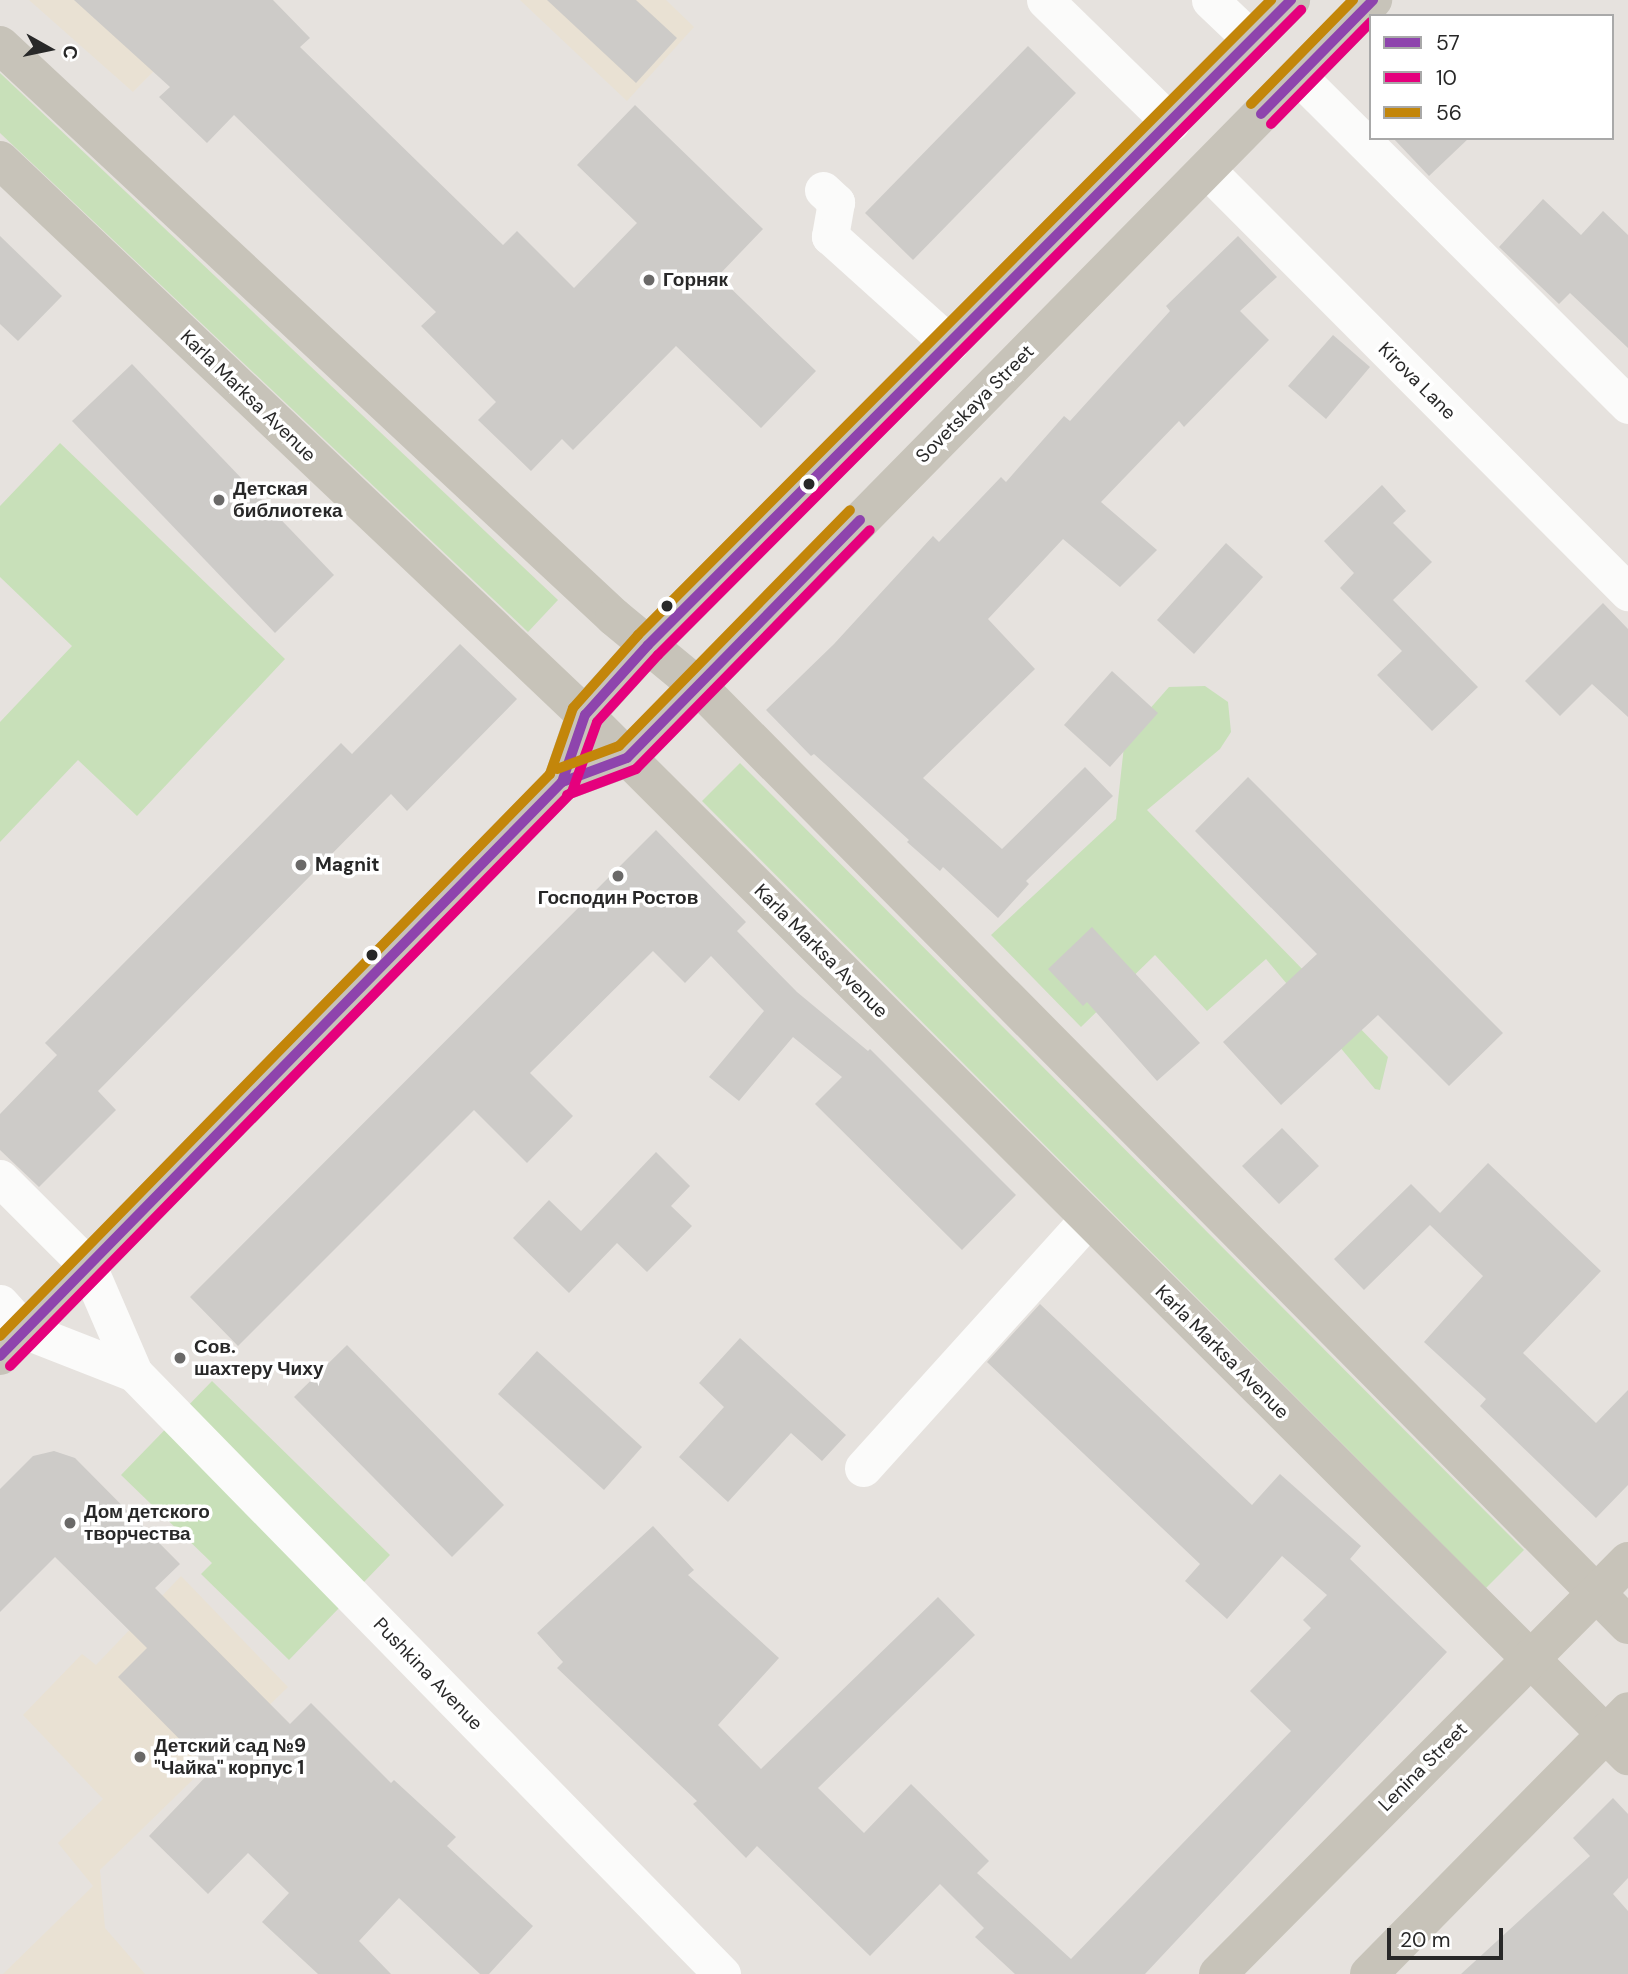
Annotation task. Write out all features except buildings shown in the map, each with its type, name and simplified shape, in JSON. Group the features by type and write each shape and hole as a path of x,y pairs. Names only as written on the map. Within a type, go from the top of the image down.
{"main road":[{"name":"Sovetskaya Street","path":"562,782 584,715 649,645 1171,123 1290,0"},
{"name":"Sovetskaya Street","path":"8,1330 88,1266 562,782 627,758 1373,0"},
{"path":"0,46 614,617 699,687 1628,1625"},
{"name":"Karla Marksa Avenue","path":"0,160 584,715 1531,1658 1621,1734"},
{"name":"Lenina Street","path":"1218,1974 1628,1561"},
{"path":"1369,1974 1621,1734"}],"street":[{"path":"1045,0 1171,123"},
{"path":"1210,0 1251,40"},
{"path":"1298,76 1628,405"},
{"name":"Kirova Lane","path":"1206,169 1628,592"},
{"path":"823,190 836,202 830,236 950,344"},
{"name":"Pushkina Avenue","path":"0,1178 88,1266 134,1373 722,1974"},
{"path":"863,1468 1088,1219"},
{"name":"Pushkina Avenue","path":"8,1330 134,1373"}],"shaded area":[{"path":"29,0 225,0 133,92"},
{"path":"520,0 666,0 694,27 627,101"},
{"name":"Детский сад №9 \"Чайка\" корпус 1","path":"181,1576 288,1687 100,1870 105,1928 145,1974 3,1974 93,1886 58,1843 103,1799 23,1715 82,1654 96,1665"}],"green space":[{"path":"0,73 558,600 528,632 0,133"},
{"path":"60,443 285,659 137,816 78,760 0,842 0,722 72,646 0,577 0,506"},
{"path":"1205,686 1228,702 1231,732 1220,749 1147,810 1388,1057 1380,1090 1375,1089 1266,959 1207,1011 1155,955 1081,1027 991,935 1116,819 1125,737 1169,687"},
{"path":"740,763 1524,1550 1486,1588 702,801"},
{"path":"212,1381 390,1555 289,1660 201,1574 212,1563 121,1475"}],"transit line":[{"name":"56","path":"0,1336 550,774 573,708 638,635 1271,0"},
{"name":"57","path":"0,1356 562,782 585,715 648,645 1291,0"},
{"name":"56","path":"1251,104 1353,0"},
{"name":"57","path":"1261,114 1373,0"},
{"name":"10","path":"10,1366 572,792 597,722 658,655 1301,10"},
{"name":"10","path":"1271,124 1369,24"},
{"name":"56","path":"557,769 619,746 850,510"},
{"name":"57","path":"562,782 627,758 860,520"},
{"name":"10","path":"567,795 636,769 870,530"}],"place":[{"name":"Горняк","path":"649,280"},
{"name":"Детская библиотека","path":"219,500"},
{"name":"Magnit","path":"301,865"},
{"name":"Господин Ростов","path":"618,876"},
{"name":"Сов. шахтеру Чиху","path":"180,1358"},
{"name":"Дом детского творчества","path":"70,1523"},
{"name":"Детский сад №9 \"Чайка\" корпус 1","path":"140,1757"}]}
